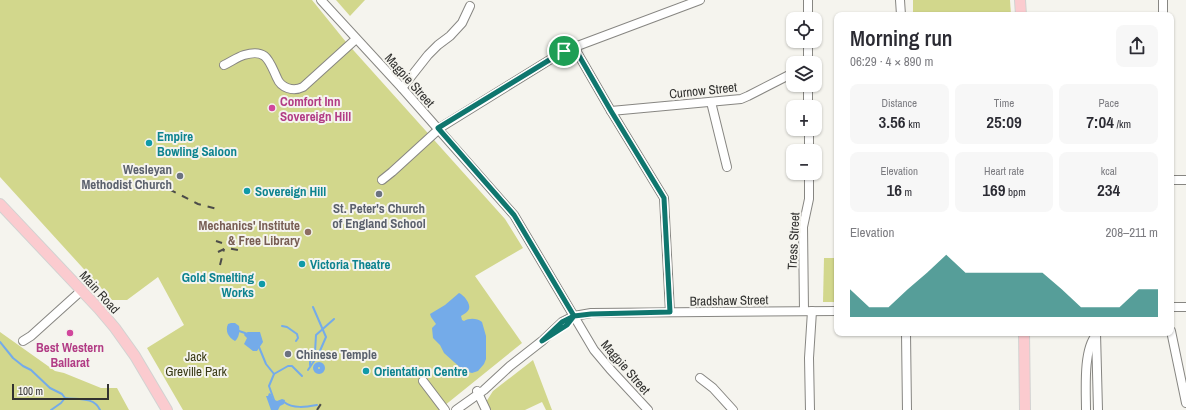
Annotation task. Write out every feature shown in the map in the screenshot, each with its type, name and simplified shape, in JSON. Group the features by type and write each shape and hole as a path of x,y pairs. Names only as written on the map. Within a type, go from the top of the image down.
{"main road":[{"path":"1020,0 1021,12"},
{"name":"Main Road","path":"0,204 82,290 111,323 136,356 167,410"},
{"path":"1024,336 1025,410"}],"street":[{"name":"Magpie Street","path":"321,0 402,88 514,215 597,354 648,410"},
{"path":"382,180 438,129 553,57 574,47 700,0"},
{"path":"808,0 808,12"},
{"path":"900,0 900,12"},
{"path":"1163,0 1163,12"},
{"path":"402,88 428,55 450,36 462,23 470,6"},
{"path":"224,65 241,55 252,53 260,54 270,62 280,83 288,88 298,89 356,38"},
{"path":"574,47 664,198 670,312"},
{"name":"Curnow Street","path":"611,111 744,98 786,77"},
{"path":"711,102 727,167"},
{"name":"Tress Street","path":"804,311 803,227 808,202 809,180"},
{"path":"1174,180 1186,180"},
{"path":"23,341 31,336 82,290"},
{"path":"1174,307 1186,307"},
{"path":"810,410 812,311"},
{"name":"Bradshaw Street","path":"574,316 591,314 670,312 834,311"},
{"path":"456,410 478,392 490,378 510,366 542,341 567,325 574,316"},
{"path":"906,336 907,410"},
{"path":"1086,410 1088,353 1091,342 1095,336"},
{"path":"1096,336 1098,410"},
{"path":"1172,336 1186,403"},
{"path":"700,378 713,388 733,410"},
{"path":"422,381 445,410"},
{"path":"451,410 478,392"},
{"path":"478,392 486,410"}],"green space":[{"name":"Sovereign Hill","path":"0,0 312,0 346,42 505,219 523,248 475,276 522,343 439,410 183,410 147,348 184,325 158,277 127,300 112,300 0,177"},
{"path":"336,0 365,0 350,16"},
{"path":"913,0 1010,0 1011,12 913,12"},
{"path":"824,258 834,258 834,302 823,302"},
{"path":"0,332 55,371 64,373 101,388 117,388 129,410 0,410"},
{"path":"533,360 552,410 546,410 542,402 525,410 489,410 486,402 493,391"}],"water":[{"path":"459,293 467,300 469,305 468,311 461,316 462,320 473,319 482,322 486,336 486,359 478,371 472,373 464,371 444,353 440,345 433,338 432,328 436,324 430,314 445,305"},
{"path":"235,323 239,326 239,334 235,341 229,336 227,331 228,324"},
{"path":"248,332 260,332 263,342 257,351 253,351 244,344 247,338 244,335"},
{"path":"269,393 273,399 277,401 282,399 285,400 284,404 280,406 278,410 271,410 266,396 268,396"}],"waterway":[{"path":"308,370 319,353 326,337 313,307"},
{"path":"310,365 315,352 316,335 334,319"},
{"path":"282,326 287,327 297,334 298,338 296,341"},
{"path":"239,331 245,333"},
{"path":"0,342 13,358 31,370 50,388 62,394 65,398 94,402 100,410"},
{"path":"259,347 266,364 274,374 288,366 292,366 302,376"},
{"path":"317,366 321,366 321,368 321,370 317,370 317,366"},
{"path":"274,374 269,386 274,400"},
{"path":"51,410 65,398"},
{"path":"284,402 295,407 317,405"}],"railway":[{"path":"157,183 198,204 217,209"},
{"path":"216,241 222,243"},
{"path":"218,252 226,248 238,250"},
{"path":"220,265 224,249"},
{"path":"317,410 324,399"}],"place":[{"name":"Comfort Inn Sovereign Hill","path":"272,108"},
{"name":"Empire Bowling Saloon","path":"149,143"},
{"name":"Wesleyan Methodist Church","path":"180,176"},
{"name":"Sovereign Hill","path":"247,191"},
{"name":"St. Peter's Church of England School","path":"379,194"},
{"name":"Mechanics' Institute & Free Library","path":"308,232"},
{"name":"Victoria Theatre","path":"302,264"},
{"name":"Gold Smelting Works","path":"262,284"},
{"name":"Best Western Ballarat","path":"70,333"},
{"name":"Chinese Temple","path":"288,354"},
{"name":"Orientation Centre","path":"366,371"}],"route":[{"path":"564,51 438,128 514,215 574,316 562,322 542,341 571,322 574,316 591,314 670,312 664,198 582,63 574,47 564,51"}],"park label":[{"name":"Jack Greville Park","path":"196,364"}]}
